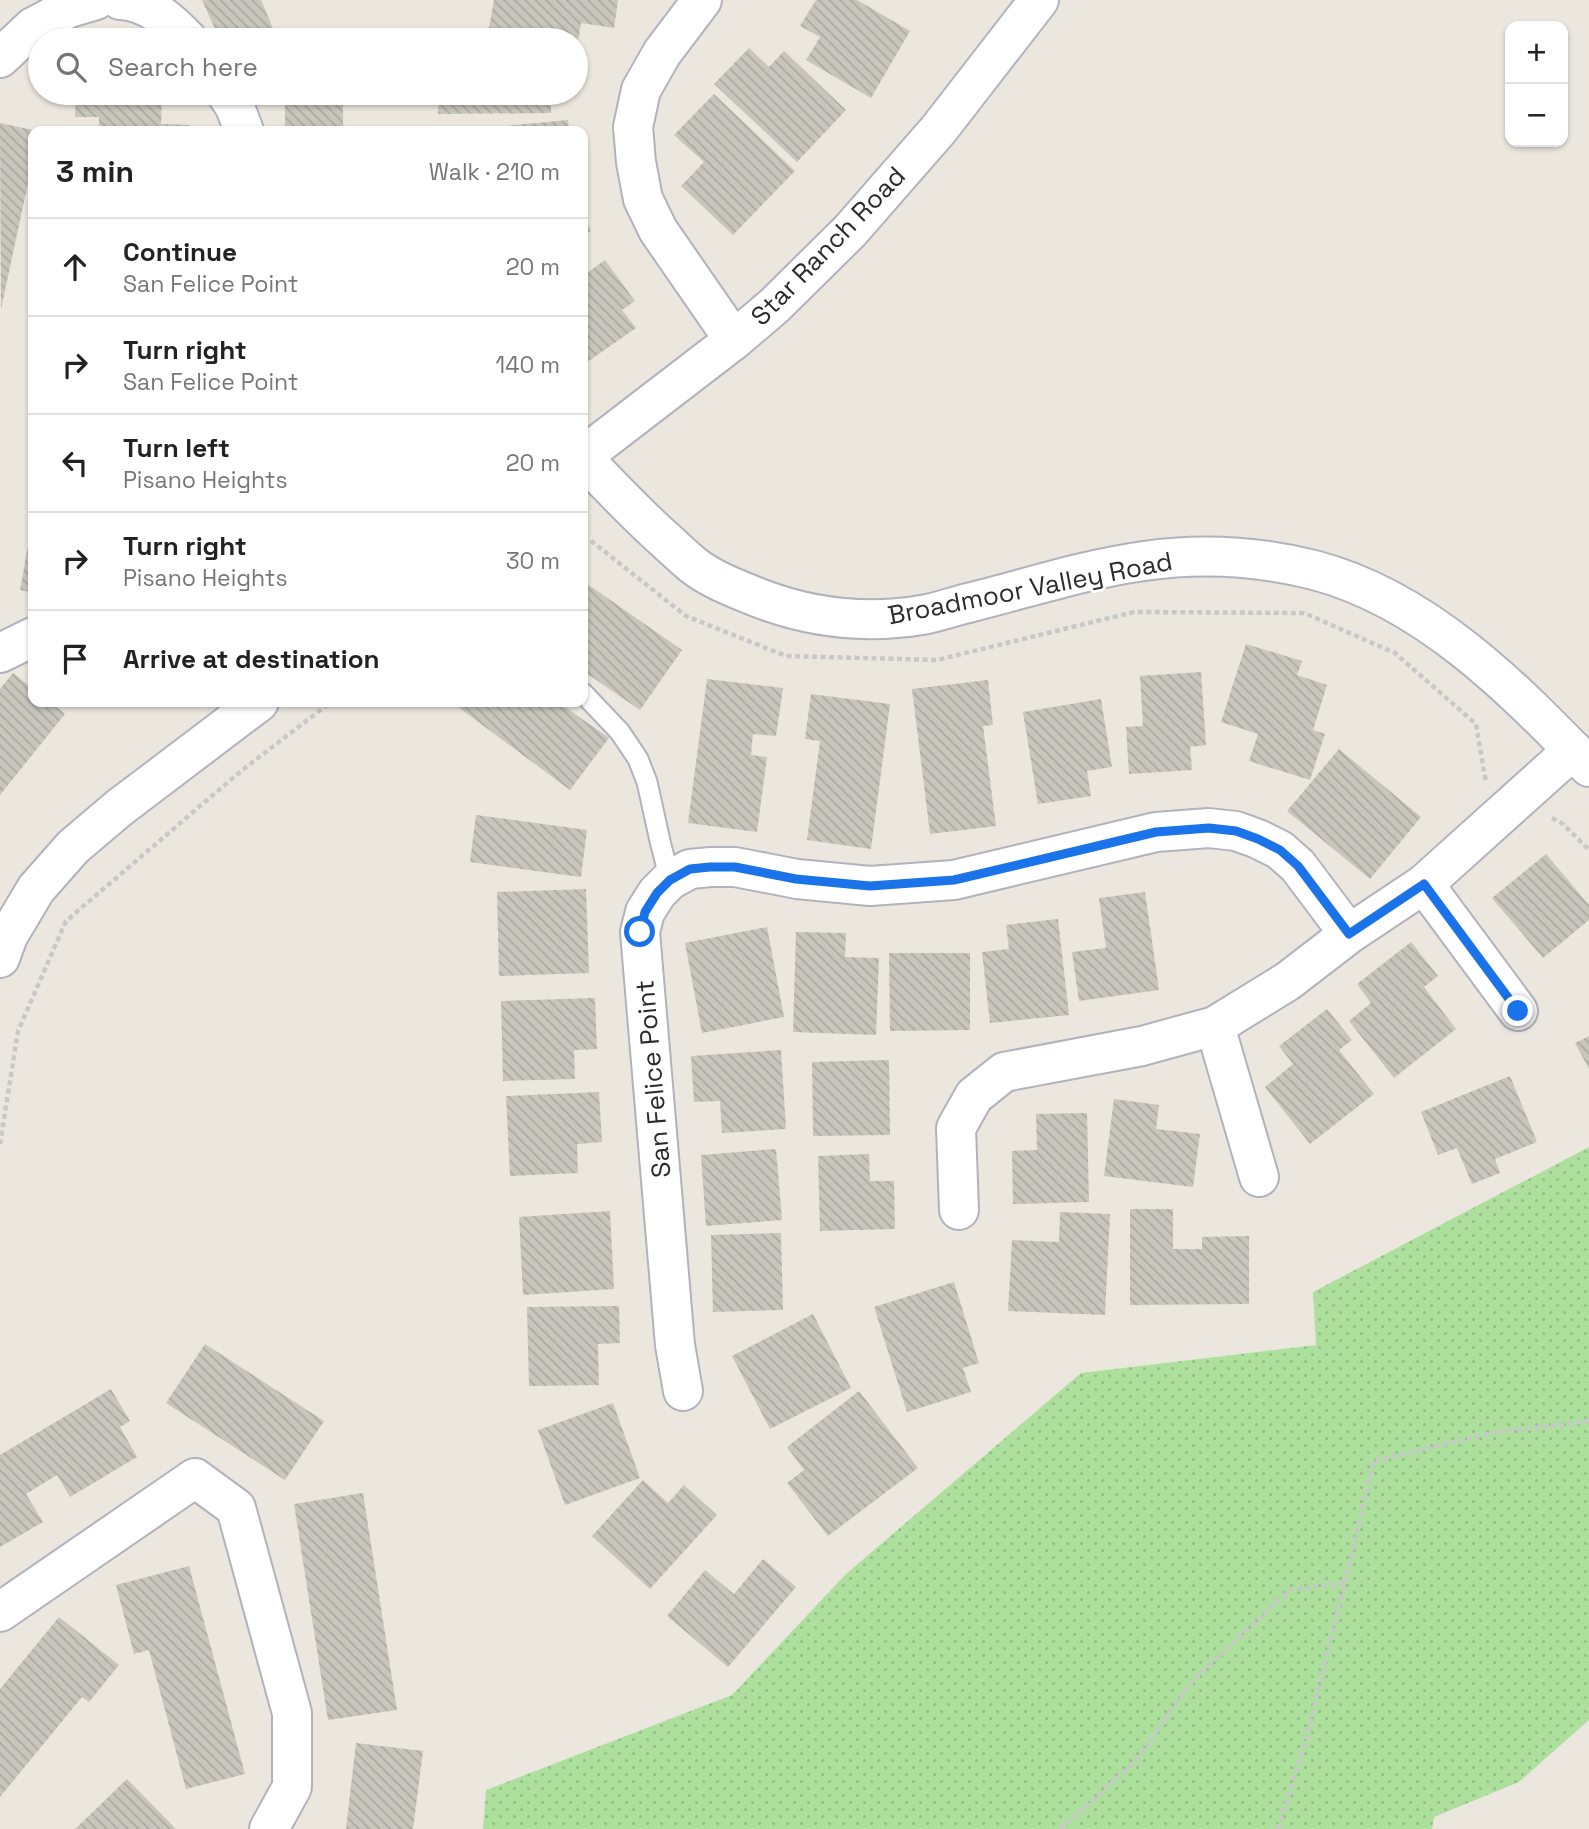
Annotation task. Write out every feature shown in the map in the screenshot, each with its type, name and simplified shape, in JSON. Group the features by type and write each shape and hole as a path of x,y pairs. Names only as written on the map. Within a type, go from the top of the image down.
{"street":[{"path":"32,28 69,8 96,0"},
{"path":"120,0 129,0 158,12 175,28"},
{"path":"702,0 662,52 641,90 634,127 636,162 643,198 658,230 734,340"},
{"name":"Star Ranch Road","path":"588,453 734,340 774,306 850,231 939,129 1039,0"},
{"path":"0,58 28,32"},
{"path":"233,105 242,126"},
{"name":"Broadmoor Valley Road","path":"588,462 629,507 694,566 735,589 781,606 821,615 885,619 923,614 1100,569 1184,556 1268,561 1316,571 1354,584 1399,605 1437,629 1513,691 1581,758"},
{"path":"0,653 28,639"},
{"path":"0,958 8,936 36,889 74,848 119,808 252,707"},
{"path":"959,1210 956,1128 974,1096 1004,1072 1142,1046 1215,1026 1288,981 1349,934 1424,884 1517,800 1581,758"},
{"path":"670,880 690,869 735,867 796,879 870,886 954,880 1156,832 1209,828 1236,831 1280,850 1298,866 1349,934"},
{"name":"San Felice Point","path":"670,880 657,893 645,912 640,932 675,1345 683,1391"},
{"path":"1424,884 1518,1011"},
{"path":"1215,1026 1259,1177"},
{"path":"0,1612 195,1478 236,1508 292,1713 292,1787 269,1829"}],"lane":[{"path":"588,698 620,732 638,759 647,782 670,880"}],"path":[{"path":"588,539 686,616 786,656 937,660 1134,612 1304,613 1395,653 1476,724 1486,783 1563,824 1589,850"},
{"path":"0,1144 18,1031 66,921 241,771 324,707"},
{"path":"1278,1829 1306,1741 1374,1461 1491,1433 1589,1421"},
{"path":"1060,1829 1134,1763 1194,1678 1290,1590 1343,1583"}],"green space":[{"path":"1589,1147 1589,1720 1519,1782 1434,1817 1432,1829 483,1829 486,1790 732,1695 846,1574 1081,1373 1316,1345 1313,1292"}],"building":[{"path":"202,0 261,0 273,28 215,28"},
{"path":"494,0 618,0 614,28 581,23 580,28 489,28"},
{"path":"816,0 857,0 910,31 871,98 806,60 820,37 800,26"},
{"path":"749,48 769,67 784,51 846,110 797,162 714,84"},
{"path":"714,94 795,171 733,235 681,186 704,162 674,135"},
{"path":"76,105 162,105 161,124 189,126 99,126 99,117 75,117"},
{"path":"285,105 343,105 343,126 285,126"},
{"path":"438,105 551,105 551,113 438,114"},
{"path":"568,120 569,126 507,126"},
{"path":"0,123 28,129 28,183 1,309"},
{"path":"605,260 635,301 622,310 636,328 588,362 588,272"},
{"path":"28,546 28,592 20,590"},
{"path":"588,584 682,650 640,710 588,674"},
{"path":"1246,644 1302,661 1297,675 1327,685 1313,730 1325,734 1310,780 1249,761 1258,734 1221,722"},
{"path":"1201,672 1206,745 1190,747 1192,770 1129,774 1126,727 1143,726 1140,676"},
{"path":"13,673 28,685 28,707 56,707 65,714 0,795 0,689"},
{"path":"707,679 783,688 776,736 753,734 751,755 767,757 757,832 688,823"},
{"path":"988,680 993,725 983,726 996,826 930,834 912,689"},
{"path":"811,694 890,704 871,849 807,840 820,741 805,739"},
{"path":"1101,699 1112,767 1087,771 1091,796 1038,804 1023,712"},
{"path":"458,707 565,707 609,738 570,790"},
{"path":"1339,749 1421,817 1370,879 1287,811"},
{"path":"476,815 587,830 581,877 470,862"},
{"path":"1546,854 1589,905 1589,920 1543,958 1492,898"},
{"path":"586,889 589,973 499,976 497,892"},
{"path":"1145,892 1159,990 1079,1001 1072,952 1106,948 1099,898"},
{"path":"1058,919 1069,1015 990,1023 982,952 1009,949 1006,925"},
{"path":"767,927 784,1017 702,1033 685,943"},
{"path":"796,932 846,933 845,957 879,958 876,1035 793,1032"},
{"path":"1411,942 1438,976 1424,987 1456,1029 1394,1078 1349,1021 1371,1003 1357,984"},
{"path":"889,953 970,953 970,1030 890,1031"},
{"path":"595,998 597,1049 574,1050 575,1079 503,1081 501,1001"},
{"path":"1327,1009 1352,1040 1339,1050 1374,1094 1310,1144 1265,1087 1293,1064 1279,1046"},
{"path":"1589,1036 1589,1069 1575,1043"},
{"path":"781,1050 786,1129 722,1133 720,1101 694,1102 691,1056"},
{"path":"889,1060 890,1135 813,1136 812,1062"},
{"path":"1510,1076 1537,1142 1495,1159 1500,1173 1472,1184 1457,1148 1438,1155 1421,1112"},
{"path":"599,1092 602,1142 577,1144 578,1173 510,1176 506,1096"},
{"path":"1114,1099 1159,1105 1156,1129 1200,1134 1193,1187 1104,1176"},
{"path":"1087,1113 1089,1202 1013,1204 1012,1151 1037,1150 1036,1114"},
{"path":"776,1149 782,1220 706,1226 701,1155"},
{"path":"869,1154 870,1181 894,1181 895,1229 820,1231 818,1156"},
{"path":"1130,1209 1173,1209 1173,1249 1202,1249 1202,1237 1249,1236 1249,1304 1130,1305"},
{"path":"610,1211 614,1289 523,1295 519,1217"},
{"path":"1060,1212 1110,1214 1105,1315 1008,1311 1012,1240 1059,1242"},
{"path":"781,1233 783,1310 713,1312 711,1235"},
{"path":"954,1282 979,1363 963,1368 971,1392 907,1412 874,1307"},
{"path":"619,1306 620,1343 598,1344 599,1385 529,1386 527,1307"},
{"path":"813,1314 851,1388 770,1429 732,1356"},
{"path":"205,1344 324,1421 285,1480 166,1403"},
{"path":"111,1389 130,1421 120,1427 137,1457 70,1497 57,1475 26,1494 43,1522 0,1547 0,1455"},
{"path":"859,1391 918,1468 828,1536 787,1483 804,1470 787,1447"},
{"path":"613,1403 640,1478 565,1505 538,1430"},
{"path":"643,1480 668,1503 684,1485 717,1515 650,1589 592,1536"},
{"path":"363,1493 397,1710 328,1720 294,1504"},
{"path":"763,1559 796,1587 728,1667 667,1616 705,1570 734,1594"},
{"path":"189,1566 245,1774 186,1789 149,1650 134,1654 116,1585"},
{"path":"59,1617 119,1665 89,1702 82,1697 0,1797 0,1689"},
{"path":"356,1743 423,1751 413,1829 346,1829"},
{"path":"127,1779 176,1829 75,1829"}],"route":[{"path":"640,932 645,912 657,893 670,880 690,869 735,867 796,879 870,886 954,880 1156,832 1209,828 1236,831 1280,850 1298,866 1349,934 1424,884 1518,1011"}]}
